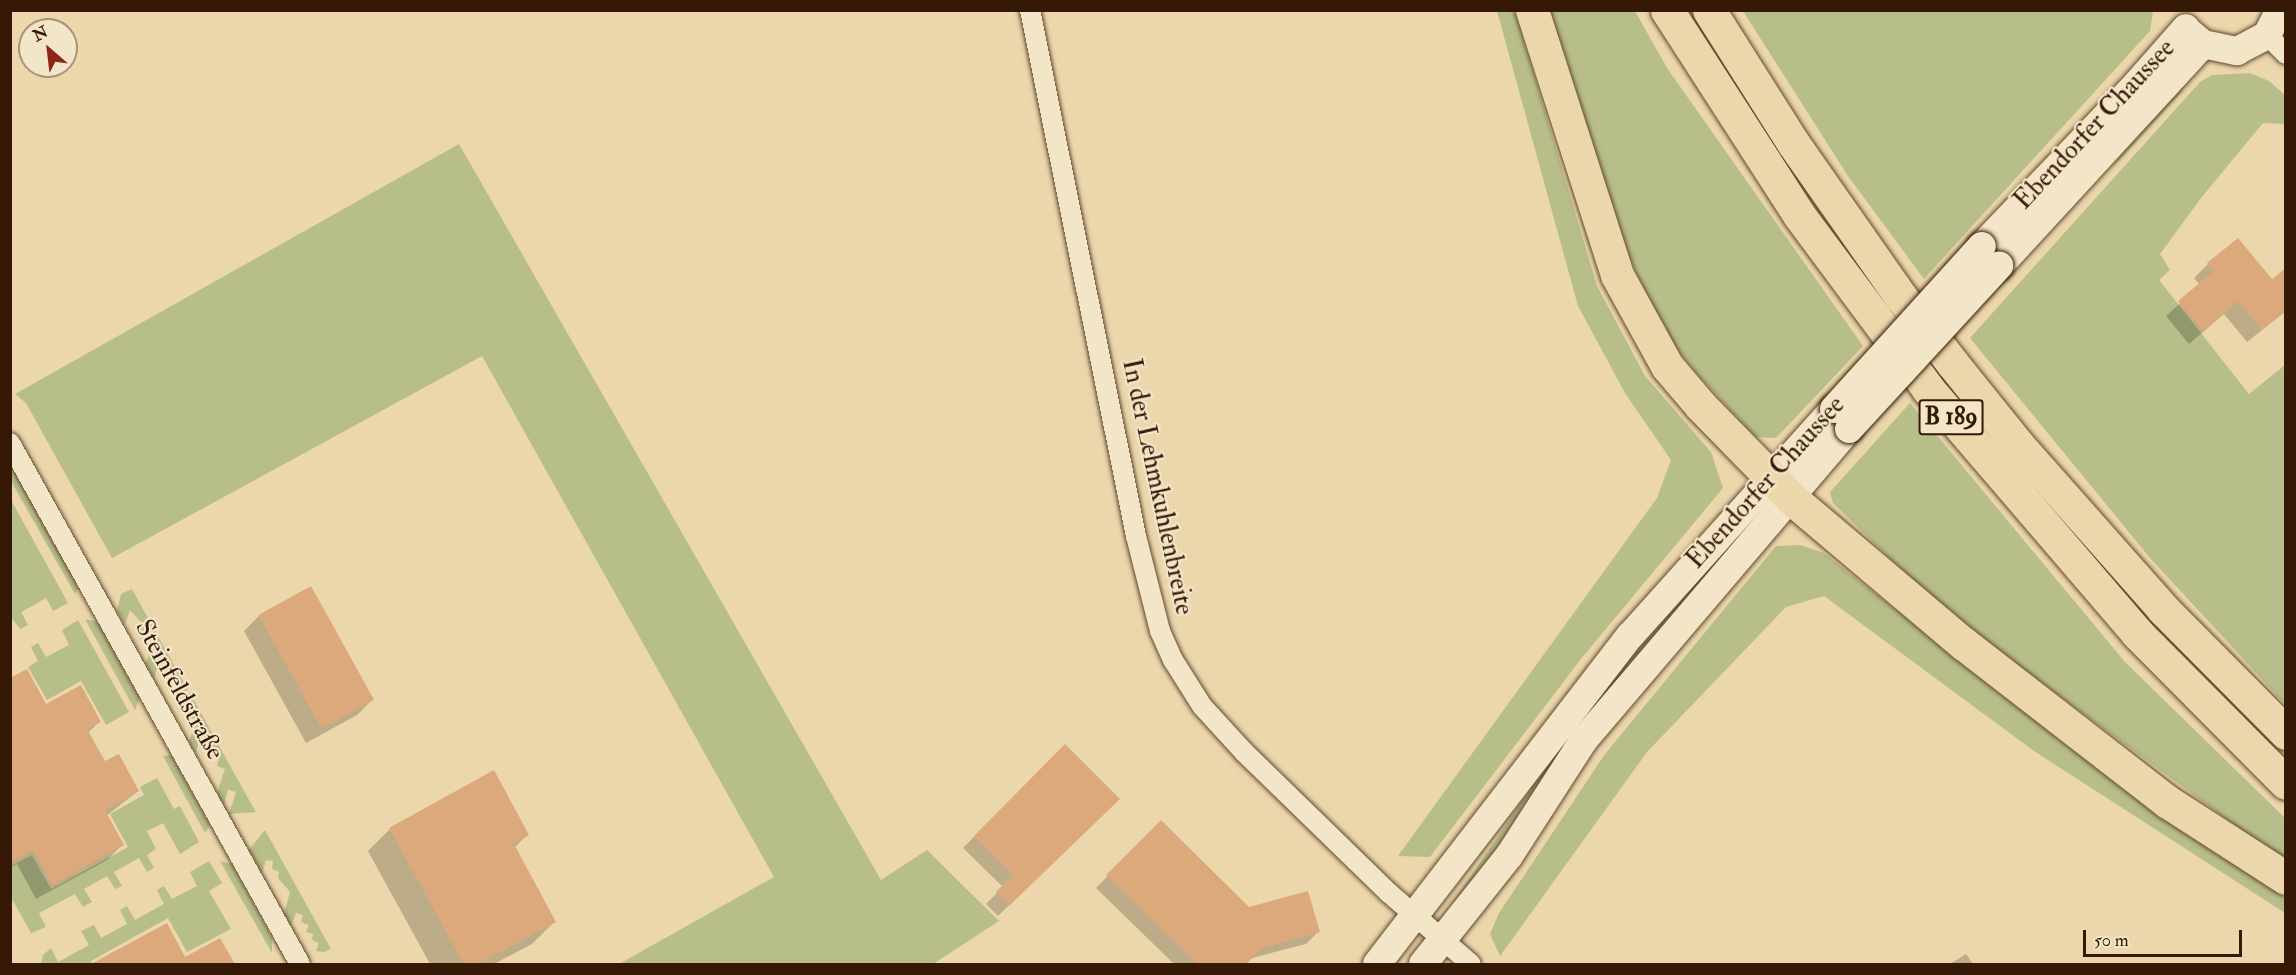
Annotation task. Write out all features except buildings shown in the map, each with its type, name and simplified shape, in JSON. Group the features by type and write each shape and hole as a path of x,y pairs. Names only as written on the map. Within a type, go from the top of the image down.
{"highway":[{"path":"1532,10 1605,241 1632,307 1666,366 1780,489 2064,724 2168,802 2286,878"},
{"name":"B 189","path":"1667,10 1799,215 1928,389 2129,624 2286,783"},
{"name":"B 189","path":"1709,10 1792,143 1900,297 2019,446 2163,609 2286,733"},
{"path":"1729,10 1782,95 1792,143"}],"main road":[{"name":"Ebendorfer Chaussee","path":"1423,964 1444,941 1509,856 1583,741 1661,645 1780,489 1990,256 2189,27"},
{"path":"2189,27 2237,51 2277,33"},
{"name":"Ebendorfer Chaussee","path":"1377,964 1630,636 1780,489"}],"street":[{"name":"In der Lehmkuhlenbreite","path":"1030,10 1136,536 1160,631 1187,685 1221,728 1414,916 1471,964"},
{"name":"Steinfeldstraße","path":"10,443 300,964"}],"green space":[{"path":"1497,11 1515,11 1597,286 1645,376 1711,452 1723,488 1581,659 1430,857 1398,856 1657,498 1671,460 1625,393 1578,306"},
{"path":"1546,11 1635,11 1667,68 1863,346 1776,438 1756,437 1672,343 1644,290 1620,235"},
{"path":"1743,11 2153,11 2150,31 1924,279 1848,176"},
{"path":"2250,73 2269,81 2285,95 2285,124 2263,123 2201,198 2160,254 2170,270 2159,280 2249,394 2285,365 2285,704 2150,558 1970,338 2200,82 2212,75"},
{"path":"2184,83 2182,92 2112,168 2123,151"},
{"path":"459,144 881,880 927,850 999,921 933,964 619,964 774,877 482,356 112,558 26,403 15,394"},
{"path":"1910,403 2125,662 2285,818 2285,862 1997,650 1907,575 1833,503 1830,492"},
{"path":"10,463 80,586 75,594 11,481"},
{"path":"11,500 68,603 53,611 46,598 21,612 28,625 20,629 11,617"},
{"path":"1746,520 1753,526 1507,841 1451,905 1577,720"},
{"path":"1800,545 1824,553 2074,751 2286,898 2285,913 2034,751 1824,596 1786,607 1647,752 1500,956 1490,934 1499,913 1605,754 1776,546"},
{"path":"132,589 188,690 181,693 174,689 176,683 169,681 171,674 164,671 166,665 159,663 154,678 146,663 153,643 146,640 148,633 140,629 142,623 130,610 125,624 117,611 121,594"},
{"path":"85,619 98,622 140,698 135,710"},
{"path":"78,620 129,712 106,725 81,681 47,700 28,667 38,661 31,647 38,643 46,657 69,645 62,630"},
{"path":"190,693 256,812 229,814 236,792 228,790 224,805 217,793 225,769 217,766 219,759 211,756 213,749 206,747 208,739 200,737 196,753 189,742 196,719 189,717 191,710 184,708 186,701 179,699"},
{"path":"171,755 210,825 205,833 163,756"},
{"path":"157,778 174,809 180,806 199,842 180,854 163,823 147,831 156,849 147,855 154,868 147,872 139,858 114,872 122,886 115,889 107,876 84,889 92,902 83,907 75,894 39,913 46,927 31,933 11,897 11,866 32,855 51,889 128,847 110,814 144,795 140,787"},
{"path":"265,830 331,949 324,952 316,951 319,943 312,940 313,934 306,932 309,925 301,922 303,915 296,913 291,926 284,914 290,892 278,878 279,872 272,869 273,861 266,860 262,873 249,850"},
{"path":"209,861 222,883 209,891 231,929 187,952 168,918 91,961 92,964 41,964 43,955 51,948 58,962 89,945 81,931 94,925 101,938 127,924 120,910 127,906 135,920 164,904 157,890 164,886 172,899 197,886 190,872"},
{"path":"220,861 232,864 272,938 272,953"}]}
